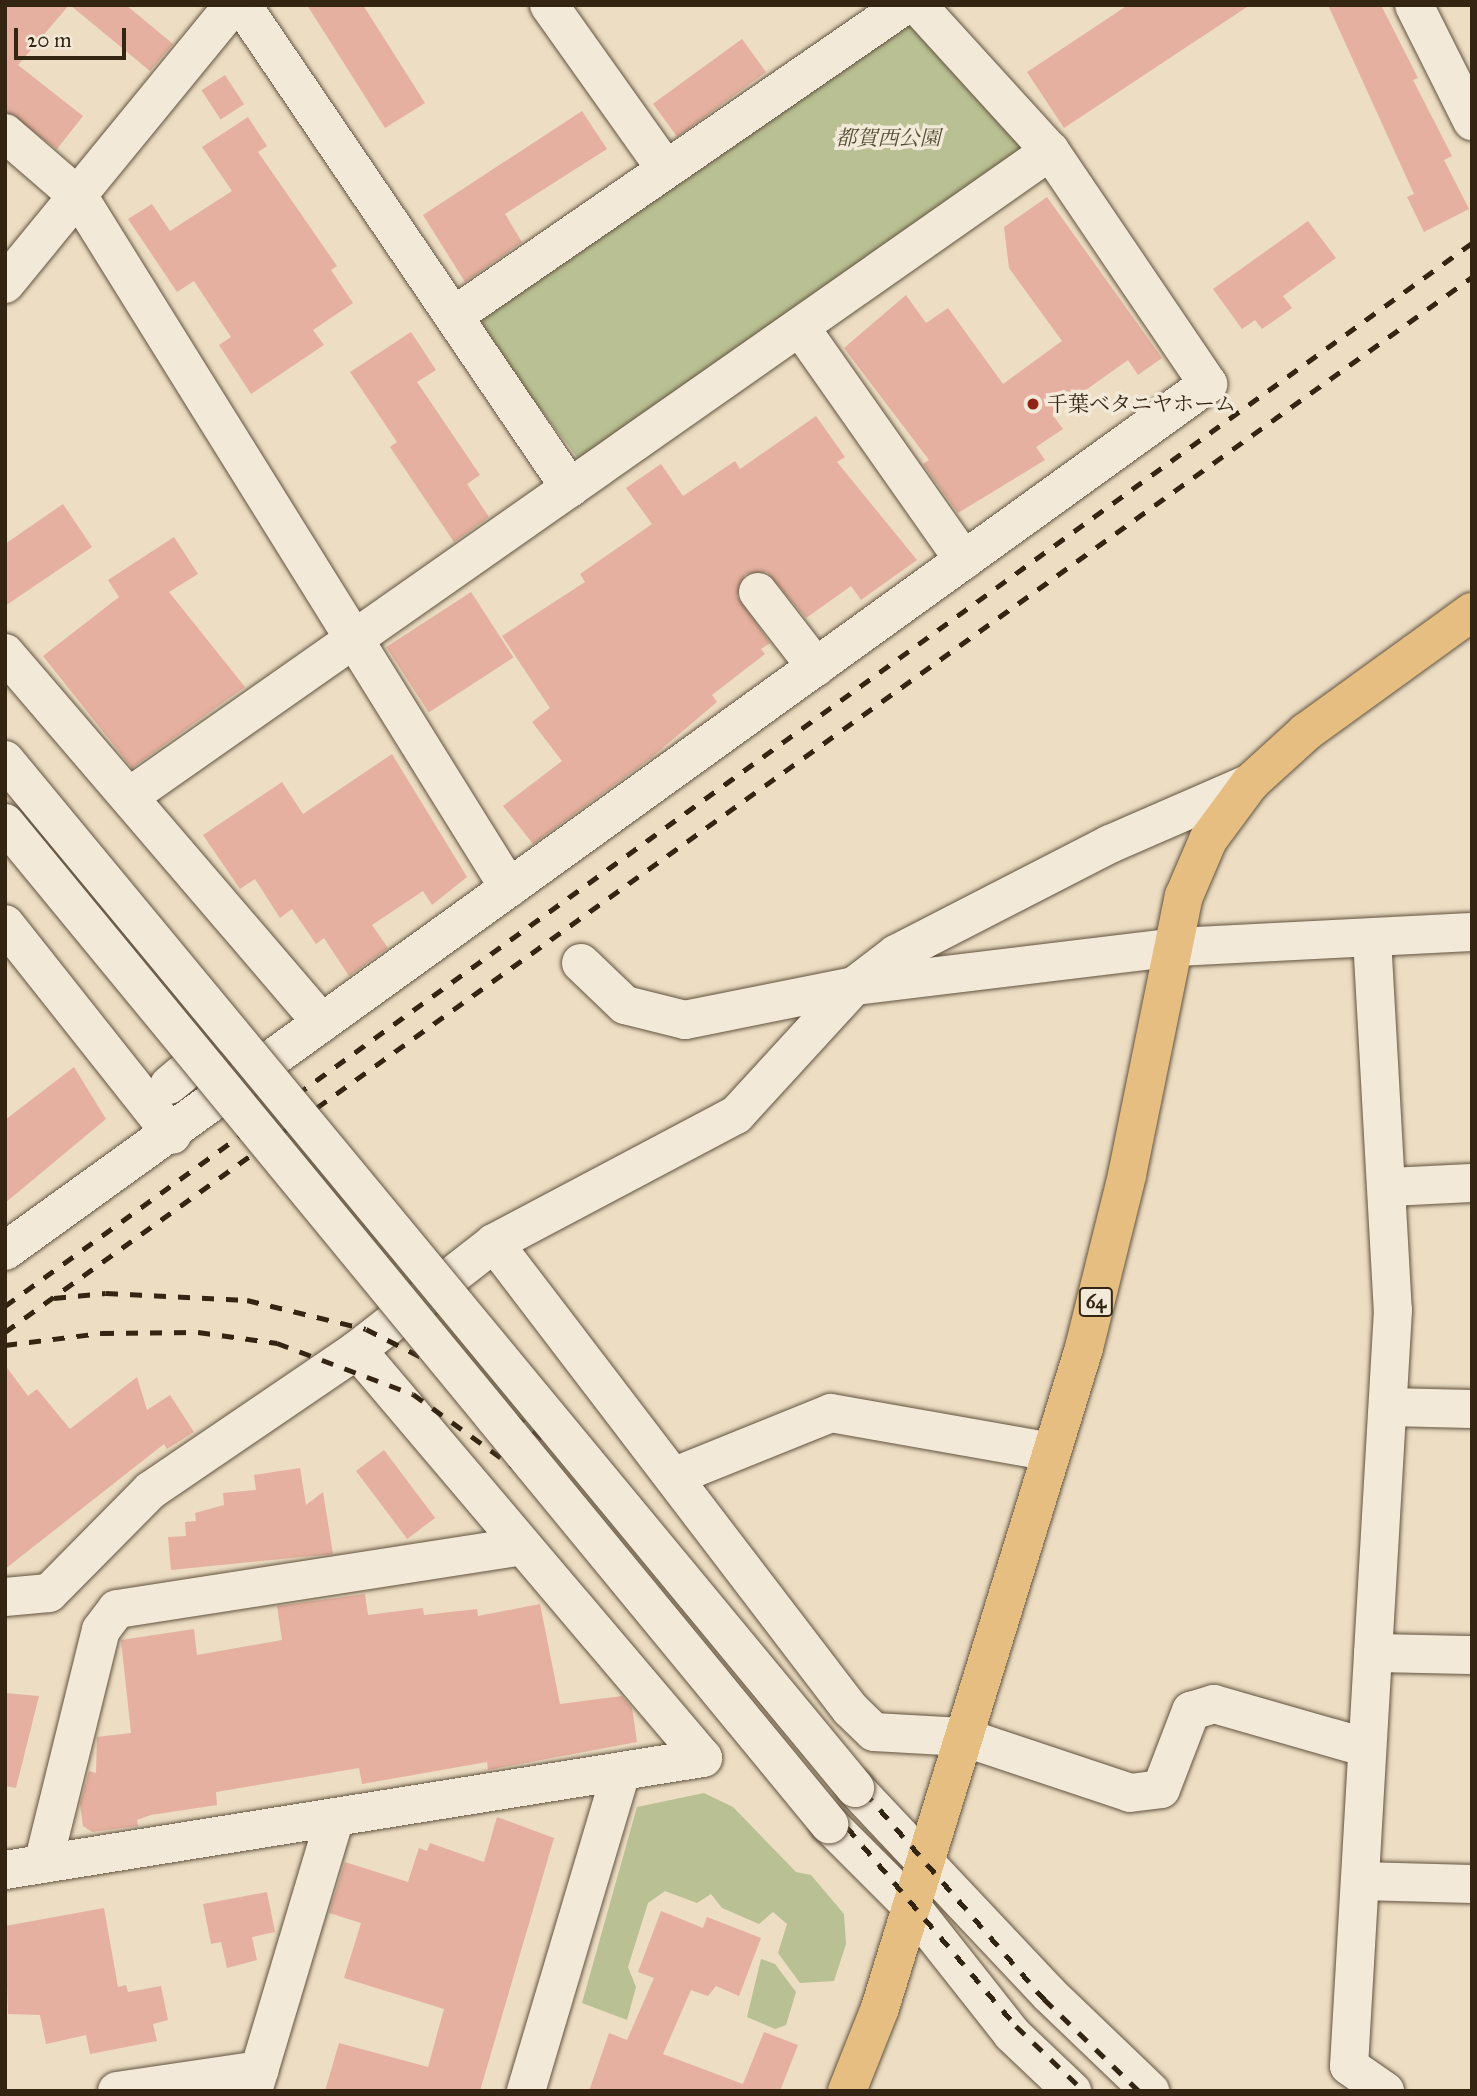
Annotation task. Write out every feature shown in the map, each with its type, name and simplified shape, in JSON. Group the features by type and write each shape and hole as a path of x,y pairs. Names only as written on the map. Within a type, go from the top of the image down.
{"main road":[{"name":"64","path":"847,2091 925,1864 1052,1451 1127,1175 1176,947 1184,896 1208,840 1250,783 1306,733 1472,612"}],"street":[{"path":"5,284 79,197 233,5"},
{"path":"242,5 570,488"},
{"path":"549,5 665,168"},
{"path":"455,315 905,5"},
{"path":"5,1251 172,1135 509,888 1208,384 1050,151 917,5"},
{"path":"1414,5 1472,121"},
{"path":"5,133 79,197 356,638 509,888"},
{"path":"130,796 1050,151"},
{"path":"800,327 964,560"},
{"path":"758,592 816,667"},
{"path":"5,653 323,1023"},
{"path":"5,760 855,1788 925,1864 1150,2091"},
{"path":"5,1597 49,1593 151,1490 357,1350 494,1243 736,1115 854,986 955,919 1250,783"},
{"path":"5,823 829,1824 911,1906 1012,2034 1072,2091"},
{"path":"5,924 172,1135"},
{"path":"581,963 625,1006 685,1020 854,986 1176,947 1472,932"},
{"path":"1372,938 1389,1187 1388,1407 1349,2066 1385,2091"},
{"path":"1389,1187 1472,1183"},
{"path":"494,1243 675,1476 850,1709 874,1732 963,1737 1130,1793 1161,1789 1191,1711 1214,1704 1367,1748"},
{"path":"5,1870 703,1758 519,1547 357,1350"},
{"path":"1388,1407 1472,1409"},
{"path":"675,1476 831,1413 1052,1451"},
{"path":"43,1864 101,1630 117,1609 519,1547"},
{"path":"1373,1653 1472,1655"},
{"path":"526,2091 621,1773"},
{"path":"117,2091 256,2080 335,1818"},
{"path":"1360,1881 1472,1884"}],"green space":[{"name":"都賀西公園","path":"897,23 921,26 1028,149 580,461 481,331 485,312"},
{"path":"704,1793 733,1807 796,1872 811,1875 844,1914 846,1944 834,1981 800,1983 778,1953 787,1924 773,1912 759,1924 722,1908 711,1894 697,1903 665,1891 648,1903 628,1967 636,1987 627,2020 582,2003 637,1807"},
{"path":"761,1959 775,1964 796,1992 786,2025 775,2029 747,2017"}],"building":[{"path":"5,5 69,5 18,65 83,116 57,149 5,111"},
{"path":"70,5 126,5 173,44 150,71"},
{"path":"307,5 363,5 425,103 385,128"},
{"path":"1128,5 1250,5 1064,128 1027,72"},
{"path":"1328,5 1381,5 1418,78 1413,80 1452,156 1444,160 1469,209 1424,232 1407,197 1414,194"},
{"path":"742,39 766,72 677,137 653,104"},
{"path":"225,75 244,104 221,120 202,90"},
{"path":"582,111 607,149 505,214 522,242 465,282 423,215"},
{"path":"248,117 267,146 258,152 337,266 331,270 353,303 313,330 324,345 251,394 219,345 231,337 194,281 177,292 128,219 152,204 170,231 232,191 202,147"},
{"path":"1047,197 1162,358 1138,375 1128,360 1052,414 1063,429 1036,447 1045,460 958,513 923,464 929,460 844,348 906,295 926,323 948,308 1003,384 1062,341 1009,268 1004,227"},
{"path":"1308,221 1336,258 1283,296 1292,308 1262,329 1255,320 1242,329 1213,289"},
{"path":"411,332 436,370 417,382 480,475 467,484 489,517 454,542 390,447 397,442 350,372"},
{"path":"816,416 845,457 837,462 917,560 861,600 851,586 806,618 767,572 745,574 737,596 770,643 761,649 765,654 712,695 717,702 651,758 533,844 503,806 562,761 532,722 550,708 502,636 585,582 580,574 652,524 626,488 661,464 683,496 735,461 740,469"},
{"path":"63,504 92,547 5,606 5,544"},
{"path":"174,537 198,574 169,592 245,687 132,768 43,656 119,597 108,580"},
{"path":"471,592 513,657 429,712 386,647"},
{"path":"392,754 467,877 432,905 423,891 372,925 388,948 349,976 324,938 316,944 292,909 280,918 255,879 240,889 203,835 282,782 303,814"},
{"path":"74,1067 106,1119 5,1203 5,1120"},
{"path":"5,1365 28,1396 37,1389 70,1429 137,1377 147,1410 170,1395 194,1432 167,1449 164,1444 5,1569"},
{"path":"384,1450 435,1518 407,1539 356,1471"},
{"path":"300,1468 306,1505 323,1492 333,1554 171,1570 168,1537 186,1536 185,1522 196,1521 195,1513 224,1505 223,1493 256,1490 254,1475"},
{"path":"365,1594 368,1615 423,1608 424,1615 477,1609 478,1616 540,1604 560,1704 622,1696 632,1708 637,1742 488,1770 487,1762 362,1784 359,1768 216,1792 217,1805 151,1815 137,1820 138,1826 92,1832 83,1826 80,1804 89,1771 96,1773 97,1737 131,1733 121,1640 194,1629 197,1655 282,1640 277,1606"},
{"path":"5,1693 39,1696 16,1788 5,1786"},
{"path":"497,1817 554,1838 480,2091 325,2091 339,2043 428,2067 444,2009 344,1978 361,1923 329,1913 345,1862 408,1882 419,1848 427,1851 430,1843 484,1862"},
{"path":"267,1892 275,1932 252,1937 257,1960 227,1968 221,1942 211,1944 203,1904"},
{"path":"104,1908 118,1987 126,1985 128,1992 161,1986 168,2020 153,2024 157,2041 90,2054 86,2035 46,2044 40,2015 8,2014 5,1926"},
{"path":"661,1911 703,1928 707,1917 761,1938 739,1996 716,1986 708,1996 691,1990 663,2054 743,2084 764,2032 798,2045 780,2091 589,2091 609,2033 627,2040 654,1978 638,1972"}],"railway":[{"path":"5,1306 1472,243"},
{"path":"5,1332 1472,277"},
{"path":"54,1298 106,1293 247,1300 366,1329 477,1385 597,1483 1044,1999 1139,2091"},
{"path":"5,1345 102,1333 198,1332 277,1343 413,1394 547,1491 614,1553 1016,2026 1084,2091"}],"place":[{"name":"千葉ベタニヤホーム","path":"1033,404"}]}
